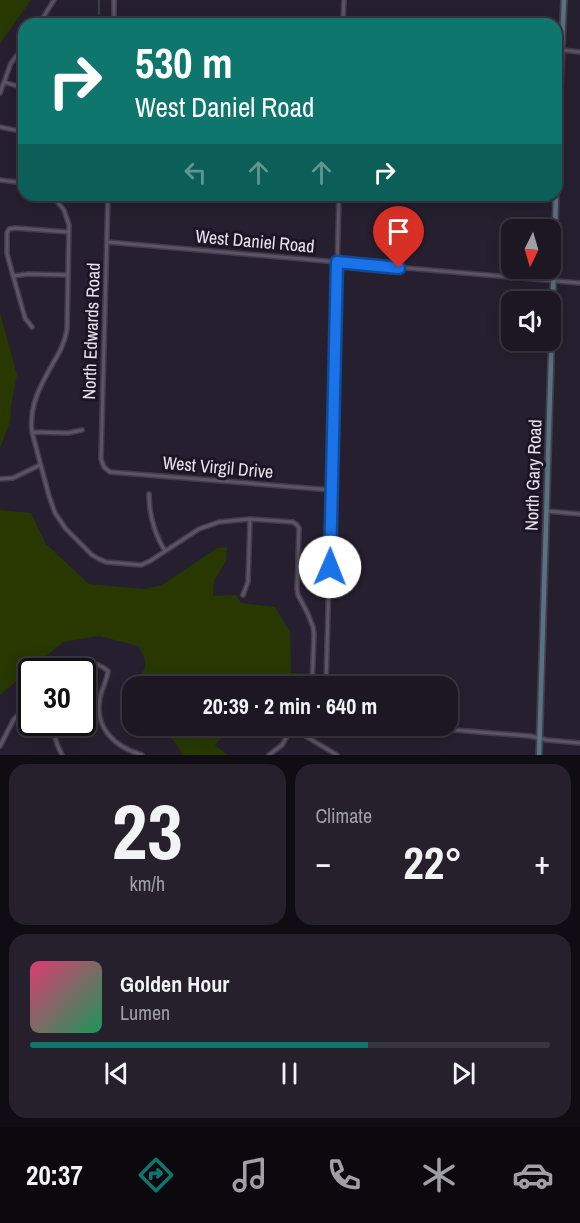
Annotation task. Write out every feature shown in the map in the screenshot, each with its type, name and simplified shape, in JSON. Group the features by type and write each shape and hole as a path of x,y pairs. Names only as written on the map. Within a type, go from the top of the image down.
{"street":[{"path":"43,18 54,0"},
{"path":"114,0 114,18"},
{"path":"343,18 344,0"},
{"path":"564,0 562,50 580,52"},
{"path":"0,93 11,63 18,54"},
{"path":"4,82 18,86"},
{"path":"0,127 18,131"},
{"path":"0,180 18,182"},
{"path":"57,201 64,210 69,225 66,336 35,397 32,415 32,432 55,513 60,522 99,560 134,565 150,561 199,529 232,519 293,522 299,528 298,595 311,620 314,634 312,676"},
{"name":"North Edwards Road","path":"104,466 101,459 108,201"},
{"path":"326,676 339,201"},
{"name":"North Gary Road","path":"539,755 556,201"},
{"path":"32,327 25,318 7,254 7,233 9,229 69,232"},
{"name":"West Daniel Road","path":"107,242 580,283"},
{"path":"14,276 68,275"},
{"path":"32,432 68,433 82,430"},
{"path":"0,479 12,478 41,465"},
{"name":"West Virgil Drive","path":"104,466 110,472 332,490"},
{"path":"149,494 149,508 154,529 165,551"},
{"path":"546,511 580,514"},
{"path":"243,595 248,582 250,519"},
{"path":"96,665 108,670 99,706 101,723 114,742 142,755"},
{"path":"0,746 18,715"},
{"path":"458,730 531,736 580,743"},
{"path":"55,736 62,755"},
{"path":"269,755 282,745 287,736"},
{"path":"306,736 337,755"}],"green space":[{"path":"0,0 31,0 18,18 0,44"},
{"path":"0,313 17,375 10,422 0,448"},
{"path":"0,510 31,513 46,544 89,584 144,589 162,585 217,548 227,547 226,561 214,581 213,596 236,595 241,603 275,607 290,632 291,673 321,674 321,676 140,676 145,665 144,656 138,646 99,636 63,642 44,658 18,658 18,680 0,695"},
{"path":"170,736 223,736 215,745 227,755 182,755"}],"waterway":[{"path":"99,0 99,14"}],"route":[{"path":"330,567 337,262 399,268"}]}
